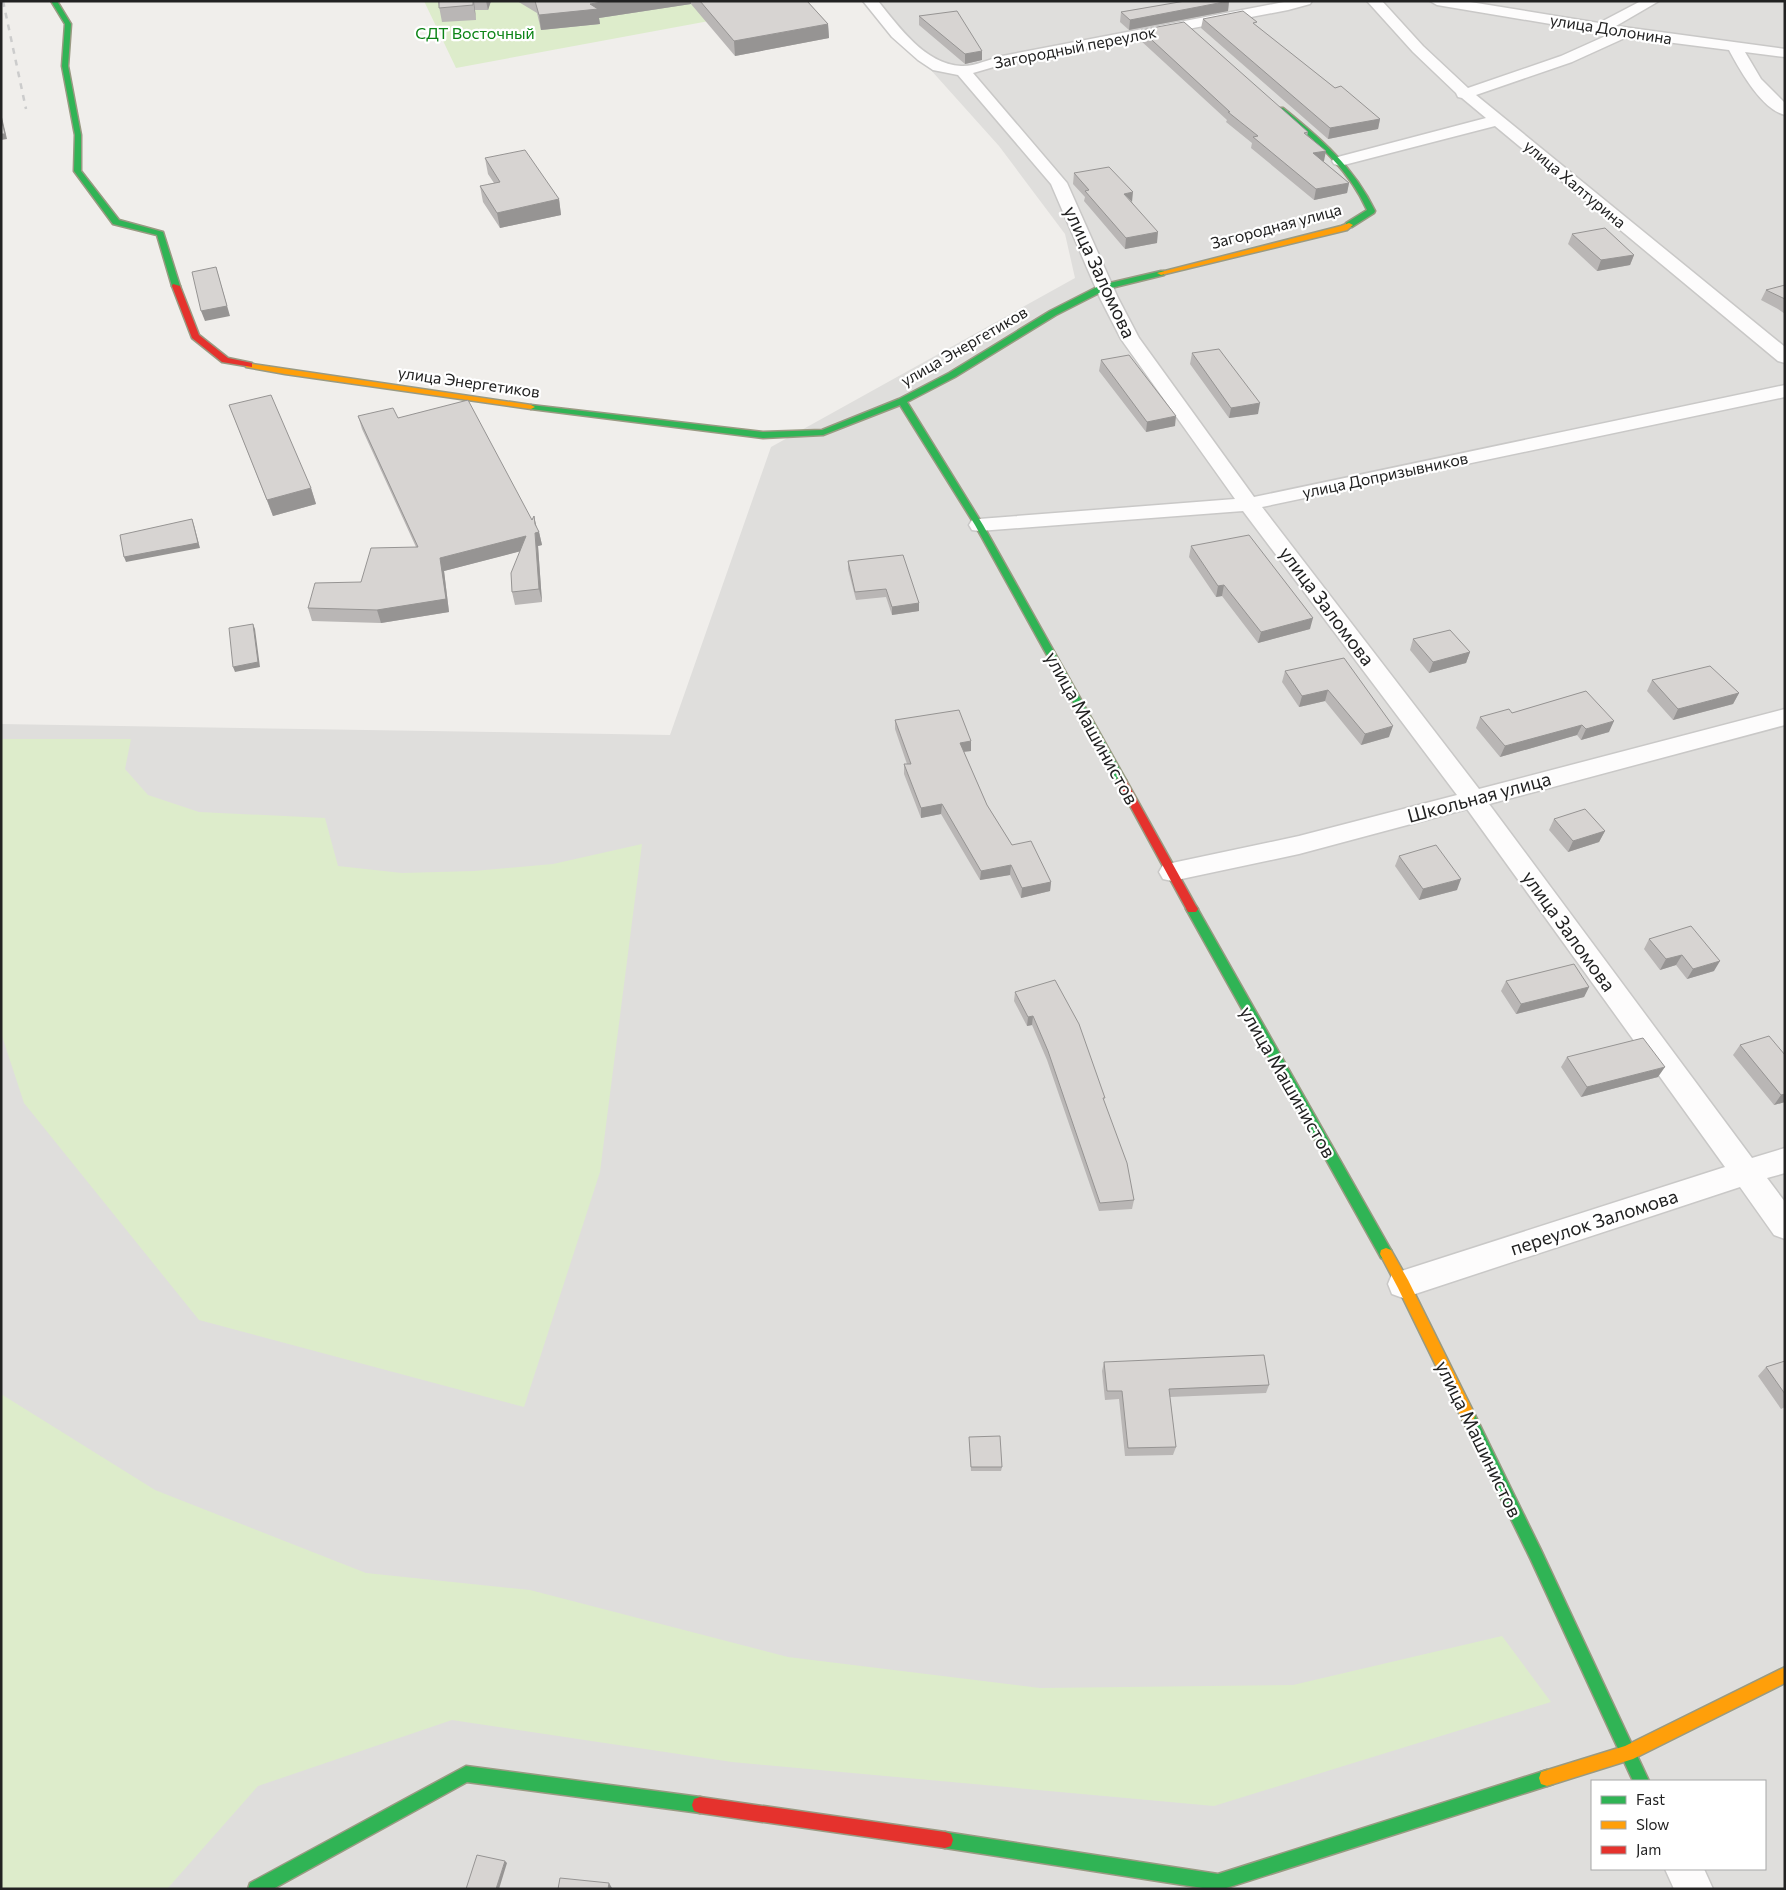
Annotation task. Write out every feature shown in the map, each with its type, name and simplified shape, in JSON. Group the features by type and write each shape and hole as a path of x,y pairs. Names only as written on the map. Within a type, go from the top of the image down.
{"street":[{"name":"улица Энергетиков","path":"54,1 68,24 64,66 78,135 77,171 116,222 160,234 175,283 195,336 224,360 285,372 590,415 763,435 823,432 902,401 952,375 1053,313 1104,287"},
{"path":"870,1 897,34 923,56 938,67 963,71"},
{"name":"Загородный переулок","path":"963,71 1002,60 1305,1"},
{"name":"улица Халтурина","path":"1374,1 1399,31 1463,94 1498,120 1785,357"},
{"name":"улица Долонина","path":"1437,1 1512,7 1601,28 1785,53"},
{"path":"1601,28 1652,1"},
{"path":"1186,25 1200,38"},
{"path":"1463,94 1569,58 1602,45 1625,32"},
{"path":"1735,47 1748,72 1778,105 1785,110"},
{"name":"улица Заломова","path":"963,71 1059,182 1104,287 1130,339 1249,504 1472,799 1785,1226"},
{"name":"Загородная улица","path":"1104,287 1344,228 1371,211 1367,194 1340,162 1271,100"},
{"path":"1340,162 1498,120"},
{"name":"улица Допризывников","path":"980,525 1249,504 1785,391"},
{"name":"улица Машинистов","path":"902,401 980,525 1223,967 1403,1284 1536,1555 1640,1780"},
{"name":"Школьная улица","path":"1172,872 1299,845 1785,717"},
{"name":"переулок Заломова","path":"1403,1284 1785,1160"},
{"path":"256,1889 466,1774 830,1822 1218,1882 1627,1753 1785,1675"},
{"path":"1684,1870 1694,1889"}],"shaded area":[{"path":"874,1 1785,1 1785,1889 1,1889 1,724 670,735 771,447 1075,278 1065,234 999,146 921,59"}],"green space":[{"name":"СДТ Восточный","path":"424,1 756,1 763,11 456,68"},
{"path":"1,739 131,739 125,769 148,795 199,812 325,818 338,866 402,873 474,871 553,864 642,844 600,1172 524,1407 199,1320 24,1103 1,1033"},
{"path":"1,1394 155,1490 366,1573 530,1590 788,1657 1040,1688 1293,1685 1502,1636 1551,1702 1214,1806 732,1762 452,1720 258,1786 167,1889 1,1889"}],"building":[{"path":"439,1 473,1 473,5 439,8"},
{"path":"535,1 608,1 590,4 598,9 539,15"},
{"path":"700,1 807,1 828,24 734,41"},
{"path":"1185,1 1229,1 1130,20 1121,12"},
{"path":"957,11 982,51 965,54 919,16"},
{"path":"1243,11 1257,22 1253,23 1335,88 1341,86 1380,119 1330,128 1203,19"},
{"path":"1184,22 1308,132 1304,133 1326,151 1313,153 1349,183 1316,189 1253,137 1258,136 1228,112 1230,112 1141,30"},
{"path":"1,118 5,134 1,134"},
{"path":"525,150 559,199 497,213 480,186 500,182 485,158"},
{"path":"1109,167 1133,192 1124,194 1158,232 1126,238 1085,191 1089,190 1074,173"},
{"path":"1605,228 1634,255 1601,260 1572,234"},
{"path":"216,267 227,306 201,311 192,272"},
{"path":"1785,285 1785,299 1766,290"},
{"path":"1219,349 1260,403 1231,408 1192,353"},
{"path":"1129,355 1176,416 1147,422 1101,360"},
{"path":"271,395 311,488 267,500 229,405"},
{"path":"468,400 532,520 534,516 539,532 535,533 539,589 512,592 511,573 526,536 440,558 446,599 377,610 308,608 315,583 361,582 371,548 418,547 358,416 393,408 398,418"},
{"path":"192,519 198,543 124,557 120,535"},
{"path":"1249,535 1313,618 1261,632 1224,585 1218,586 1191,546"},
{"path":"903,555 919,603 892,607 886,589 855,592 848,561"},
{"path":"253,624 258,662 233,667 229,628"},
{"path":"1450,630 1470,652 1433,662 1413,639"},
{"path":"1344,658 1393,726 1365,734 1328,690 1302,696 1285,671"},
{"path":"1710,666 1739,693 1678,709 1652,680"},
{"path":"1586,691 1614,721 1586,729 1582,725 1505,746 1480,717 1509,709 1512,713"},
{"path":"959,710 971,741 960,743 987,805 1012,845 1031,841 1051,882 1022,888 1011,865 981,871 942,804 921,808 904,764 911,764 895,720"},
{"path":"1585,809 1605,831 1573,841 1554,819"},
{"path":"1436,845 1461,879 1423,889 1399,856"},
{"path":"1691,926 1720,961 1693,969 1682,955 1666,959 1649,939"},
{"path":"1574,964 1589,987 1521,1004 1506,981"},
{"path":"1055,980 1079,1024 1127,1163 1134,1200 1100,1203 1048,1051 1033,1016 1028,1017 1015,992"},
{"path":"1769,1036 1785,1055 1785,1094 1781,1095 1740,1045"},
{"path":"1643,1038 1665,1067 1587,1087 1567,1057"},
{"path":"1264,1355 1269,1385 1169,1389 1176,1447 1128,1448 1122,1391 1107,1391 1104,1362"},
{"path":"1785,1361 1785,1394 1766,1367"},
{"path":"1000,1436 1002,1467 971,1467 969,1437"},
{"path":"477,1855 505,1861 496,1889 466,1889"},
{"path":"560,1878 609,1883 608,1889 558,1889"}],"railway":[{"path":"3,1 26,109"}],"traffic: fast":[{"path":"54,1 68,24 65,66 78,135 77,171 116,222 160,234 176,286"},
{"path":"1281,109 1333,154 1355,180 1364,195 1371,211 1349,225"},
{"path":"531,407 763,435 823,432 902,401 952,375 1053,313 1104,287 1161,273"},
{"path":"902,401 979,525 1121,780"},
{"path":"1192,909 1386,1254"},
{"path":"1468,1416 1536,1555 1641,1780"},
{"path":"256,1889 466,1774 700,1805"},
{"path":"945,1840 1218,1882 1547,1778"}],"traffic: slow":[{"path":"1161,273 1344,228 1349,225"},
{"path":"249,365 285,372 531,407"},
{"path":"1386,1254 1403,1284 1468,1416"},
{"path":"1547,1778 1627,1753 1785,1675"}],"traffic: jam":[{"path":"176,286 195,336 225,360 249,365"},
{"path":"1121,780 1192,909"},
{"path":"700,1805 945,1840"}]}
